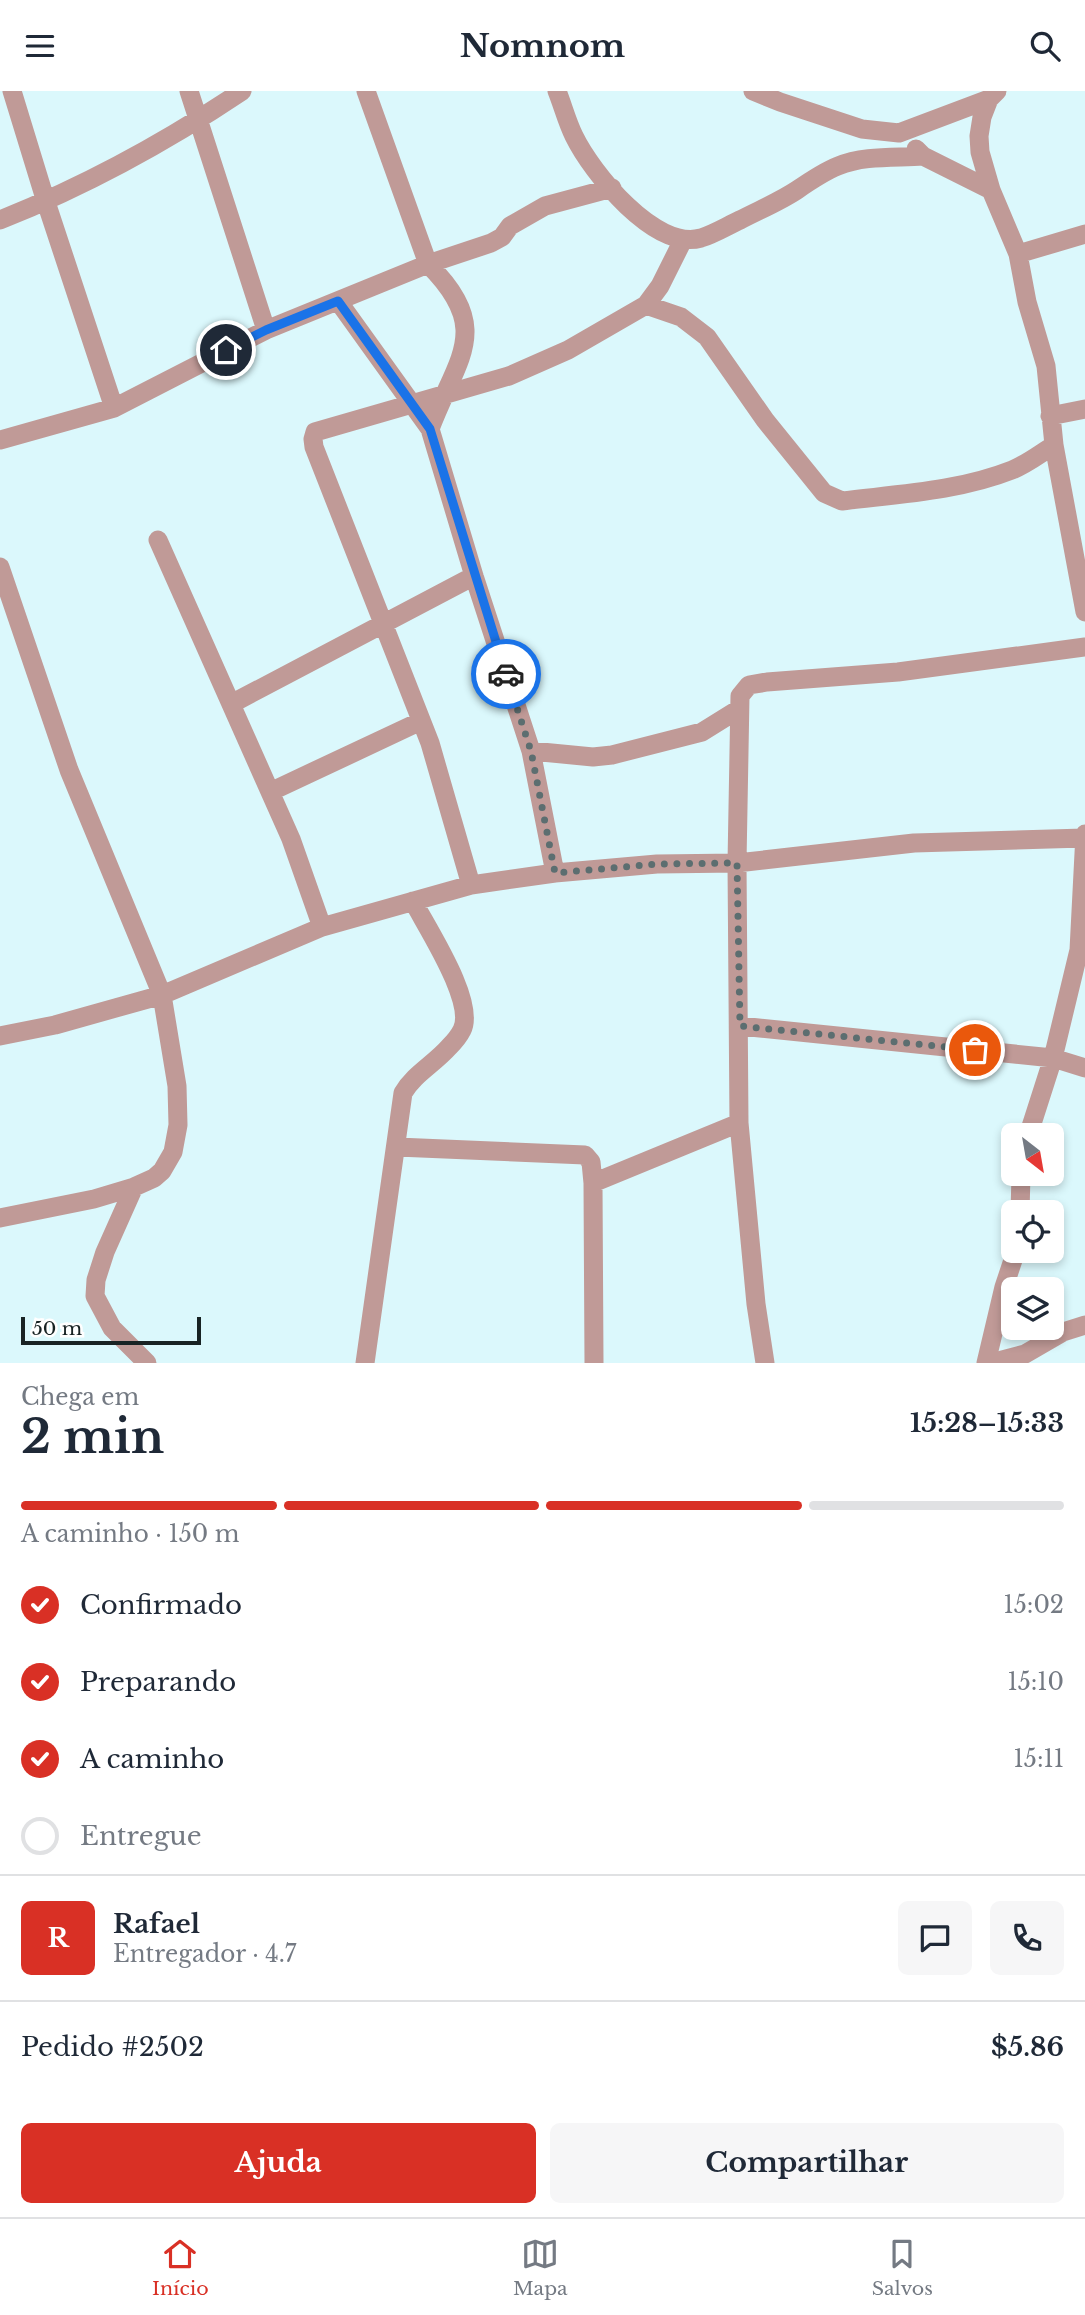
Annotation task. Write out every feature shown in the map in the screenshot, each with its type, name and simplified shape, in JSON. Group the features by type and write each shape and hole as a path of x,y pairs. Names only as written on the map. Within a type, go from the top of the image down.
{"street":[{"path":"12,91 114,408"},
{"path":"188,91 200,120 266,330"},
{"path":"0,220 46,202 131,159 200,120 242,91"},
{"path":"366,91 428,264 447,282 462,308 466,341 462,357 442,396 430,429"},
{"path":"557,91 573,135 582,151 612,188 646,223 683,240 700,238 717,231 774,203 840,165 861,160 923,156"},
{"path":"753,91 862,129 900,133 993,95"},
{"path":"993,95 982,117 980,152 991,190 1018,254 1027,302 1046,366 1054,445 1085,610"},
{"path":"900,133 923,156 991,190"},
{"path":"0,440 114,408 266,330 428,264 491,243 502,237 510,226 545,206 612,188"},
{"path":"1018,254 1085,234"},
{"path":"471,885 438,769 421,721 313,439 316,432 509,376 568,350 646,305 660,286 683,240"},
{"path":"660,286 681,317 707,337 765,420 824,493 833,498 842,501 945,488 989,478 1016,468 1054,445"},
{"path":"338,301 430,429 531,751 555,873"},
{"path":"646,305 681,317"},
{"path":"1050,416 1085,409"},
{"path":"158,540 290,839 322,927"},
{"path":"0,568 69,770 162,995 177,1086 178,1125 173,1152 162,1171 154,1178 94,1199 0,1218"},
{"path":"232,704 474,576"},
{"path":"765,1363 756,1304 739,1123 737,863 740,697 749,685 898,672 1085,647"},
{"path":"531,751 593,757 612,755 702,732 739,709"},
{"path":"270,792 421,721"},
{"path":"0,1036 55,1025 162,995 322,927 471,885 555,873 657,864 737,863 914,843 1085,836 1082,950 1032,1123"},
{"path":"365,1363 403,1093 410,1082 449,1047 463,1030 465,1016 461,992 413,901"},
{"path":"740,1026 1053,1058 1085,1068"},
{"path":"593,1183 739,1123"},
{"path":"397,1147 585,1154 591,1161 593,1183 594,1363"},
{"path":"134,1187 105,1252 96,1280 95,1296 112,1328 147,1363"},
{"path":"1013,1263 989,1363 1025,1354 1063,1332 1085,1325"}],"way so far":[{"path":"506,674 531,751 555,873 657,864 737,863 740,1026 975,1050"}],"route":[{"path":"226,350 266,330 338,301 430,429 506,674"}]}
